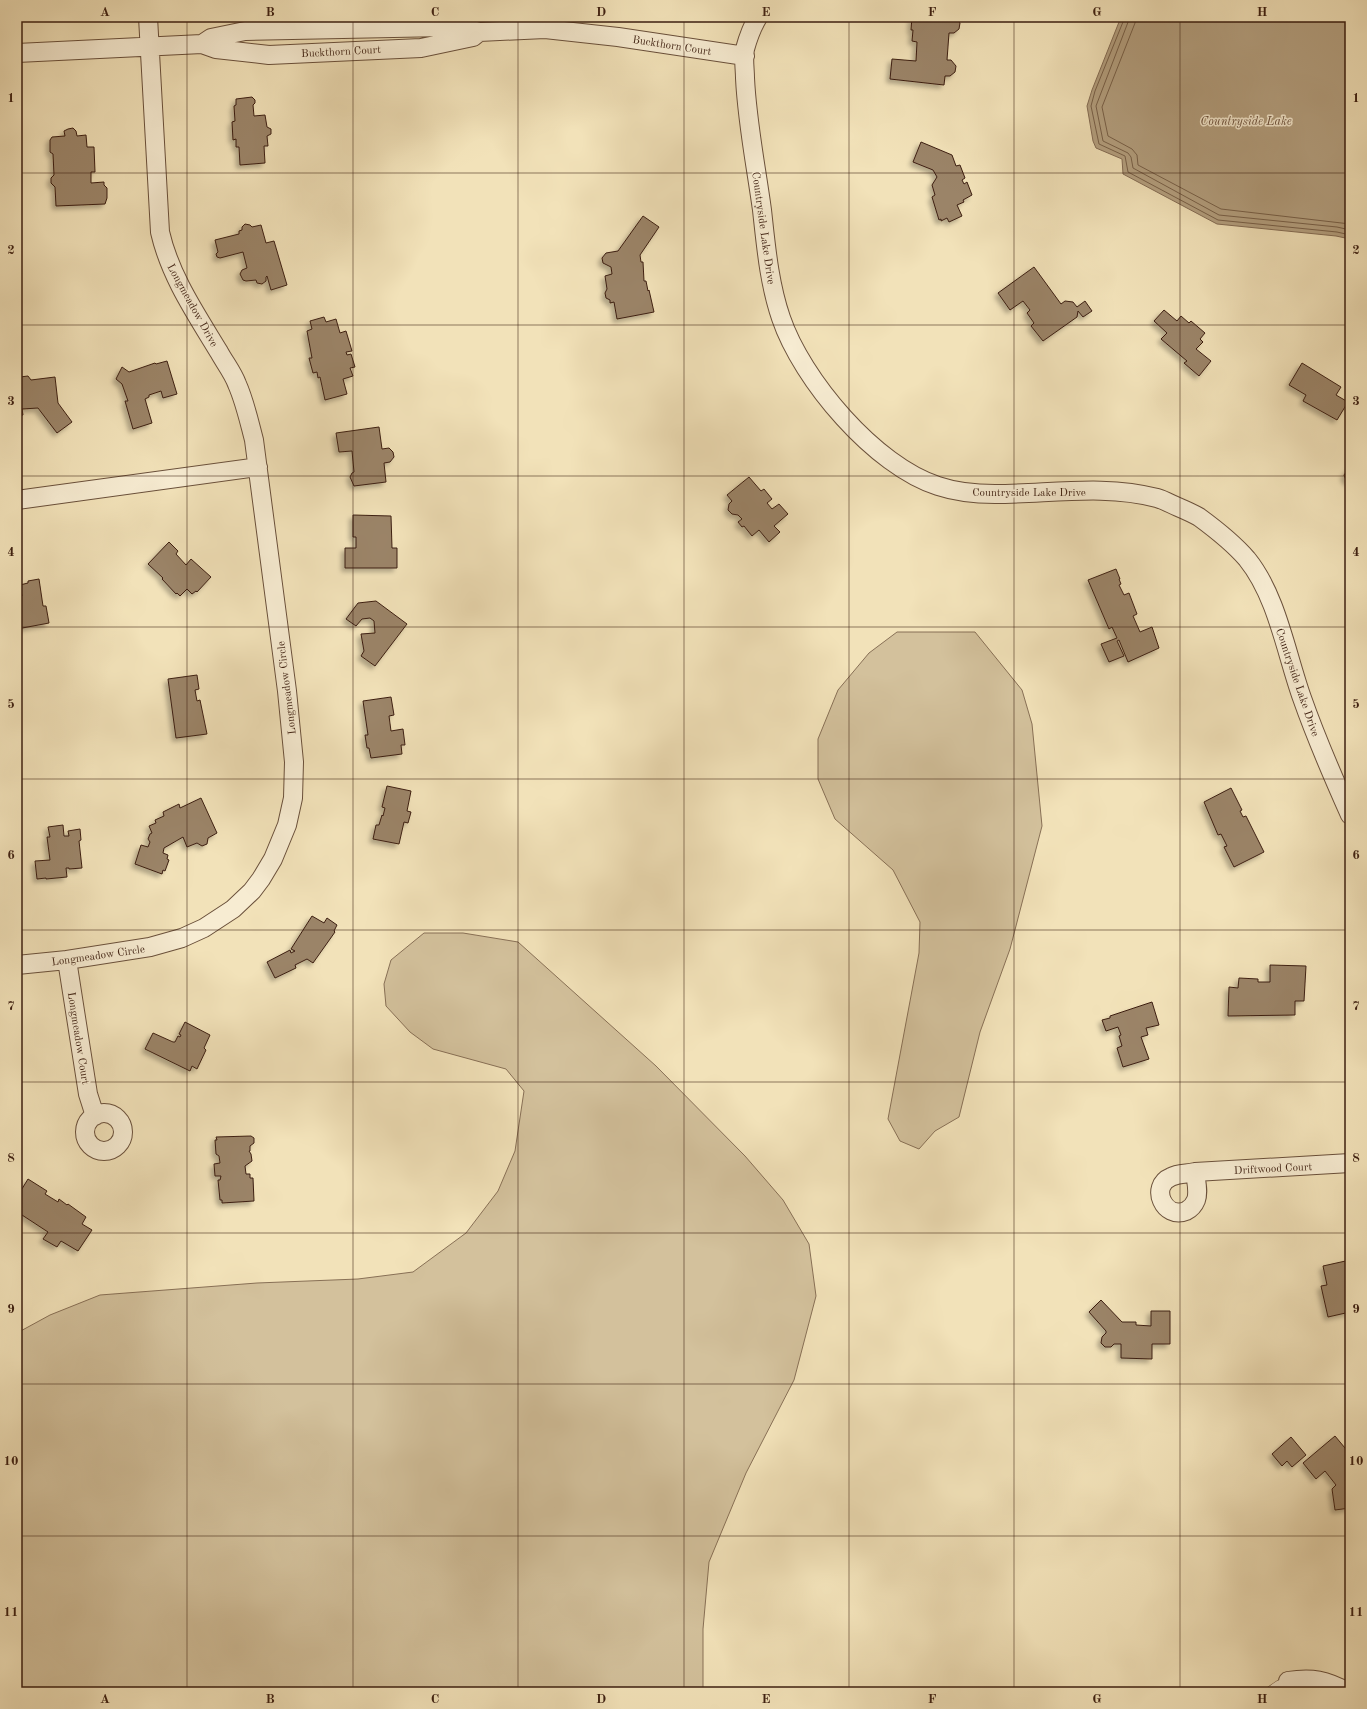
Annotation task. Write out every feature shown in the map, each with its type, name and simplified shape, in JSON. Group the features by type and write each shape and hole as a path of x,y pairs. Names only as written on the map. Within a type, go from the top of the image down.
{"street":[{"name":"Longmeadow Drive","path":"148,17 160,229 164,250 184,293 237,383 249,420 258,467"},
{"name":"Countryside Lake Drive","path":"758,17 753,26 744,56 746,102 762,211 767,260 775,298 789,340 802,363 844,419 880,453 902,469 937,486 961,492 993,494 1079,491 1120,492 1158,498 1197,516 1219,533 1246,558 1263,586 1277,620 1302,699 1329,769 1350,816"},
{"name":"Buckthorn Court","path":"202,44 211,38 245,31 444,27 465,28 479,32 545,29 618,37 744,56"},
{"name":"Buckthorn Court","path":"17,53 202,44 216,49 269,55 421,48 473,37 479,32"},
{"path":"17,500 258,467"},
{"name":"Longmeadow Circle","path":"17,965 67,960 150,947 182,938 204,928 233,909 252,891 273,859 287,825 294,798 294,762 286,679 258,467"},
{"name":"Longmeadow Court","path":"67,960 88,1094 95,1116"},
{"name":"Driftwood Court","path":"1195,1172 1350,1163"},
{"path":"1288,1681 1307,1678 1320,1681 1348,1692"}],"lane":[{"path":"1270,1692 1279,1685 1288,1681"}],"shaded area":[{"path":"897,632 975,632 1022,690 1032,724 1042,826 1010,949 980,1032 959,1117 935,1131 919,1149 900,1141 888,1119 919,953 920,922 893,870 835,819 818,779 818,739 838,690 869,653"},
{"path":"424,933 463,933 518,942 656,1066 745,1156 783,1200 809,1244 816,1296 794,1380 746,1473 709,1562 703,1629 703,1692 17,1692 17,1333 50,1315 100,1295 257,1283 358,1279 413,1272 466,1233 498,1191 515,1151 524,1091 506,1069 433,1049 410,1032 386,1006 384,984 391,960"}],"water":[{"name":"Countryside Lake","path":"1121,17 1350,17 1350,239 1336,236 1217,224 1123,174 1122,159 1096,148 1093,141 1087,106"}],"building":[{"path":"912,17 956,17 960,23 959,29 954,33 949,33 947,60 951,60 956,66 955,72 950,76 945,76 944,85 890,79 892,59 916,61 917,42 912,41"},
{"path":"252,97 255,100 253,105 254,116 265,115 267,127 271,129 271,134 267,136 268,146 264,146 265,163 240,165 239,147 236,147 236,139 233,140 232,122 235,121 234,106 236,105 236,99"},
{"path":"73,128 76,131 77,136 86,135 87,147 94,147 95,172 91,172 91,183 104,182 104,185 107,188 107,198 105,204 56,206 55,187 51,183 51,178 54,175 53,154 50,152 50,140 52,137 65,136 64,131"},
{"path":"921,142 952,155 956,166 960,165 965,178 962,180 964,184 967,182 972,195 963,200 964,202 957,205 962,216 949,222 947,218 941,221 941,219 939,220 932,197 935,195 932,185 937,177 933,170 913,162"},
{"path":"643,216 659,227 640,255 641,262 643,262 644,281 646,281 648,291 649,290 654,312 617,319 614,302 610,303 610,300 606,298 605,293 607,289 605,276 612,274 611,267 603,263 602,258 606,253 618,251"},
{"path":"245,224 252,227 261,225 266,243 274,241 287,285 271,290 267,276 266,281 262,284 257,283 256,280 243,280 240,274 242,270 247,268 243,252 220,258 217,257 216,254 218,252 215,240 239,234 239,231 242,230 242,227"},
{"path":"1034,267 1061,304 1065,301 1073,302 1077,307 1085,301 1092,311 1083,317 1078,311 1077,317 1043,341 1031,326 1034,323 1027,313 1030,310 1023,301 1010,310 998,293"},
{"path":"1164,310 1177,321 1181,316 1189,323 1191,321 1205,333 1200,339 1203,342 1196,349 1211,361 1199,376 1184,363 1187,361 1161,339 1167,333 1154,321"},
{"path":"324,317 326,322 336,319 340,333 346,331 352,351 346,352 347,355 351,354 355,367 350,368 353,376 343,379 347,394 325,400 320,377 318,378 317,372 313,373 309,358 312,358 307,331 312,329 310,321"},
{"path":"167,361 177,394 163,398 161,391 149,395 149,397 145,399 152,423 133,429 125,401 128,401 122,384 116,379 122,367 129,372 155,363"},
{"path":"1302,363 1341,387 1336,395 1348,402 1337,420 1303,401 1306,395 1289,385"},
{"path":"28,376 31,380 55,377 58,403 72,422 57,433 38,408 22,409 23,415 17,416 18,381 20,377"},
{"path":"379,427 382,449 389,448 393,452 394,457 390,462 384,463 386,482 354,486 350,477 354,472 352,451 339,452 336,433"},
{"path":"1350,467 1350,483 1346,480 1344,475"},
{"path":"749,477 761,491 764,489 772,499 767,503 772,509 779,504 788,514 774,526 780,532 769,542 759,530 752,536 744,526 742,527 738,522 742,519 738,515 732,514 728,510 729,504 732,501 727,495"},
{"path":"353,515 391,516 392,548 397,548 397,568 345,568 345,548 356,548 356,537 353,537"},
{"path":"169,542 178,551 176,554 186,565 191,559 211,577 197,592 196,591 192,594 187,589 180,596 177,593 176,594 162,579 163,578 148,564"},
{"path":"1116,569 1121,584 1119,585 1124,595 1129,593 1137,614 1133,616 1140,632 1152,627 1159,648 1128,662 1119,640 1117,641 1124,656 1109,662 1101,644 1117,638 1112,627 1109,629 1088,580"},
{"path":"39,579 43,606 46,606 49,623 17,629 17,596 22,596 20,585 28,583 28,581"},
{"path":"376,601 407,624 375,666 361,656 364,651 361,634 375,633 374,621 370,618 362,619 356,626 346,619 358,603"},
{"path":"197,675 199,689 195,690 197,701 200,700 207,734 176,738 168,679"},
{"path":"391,697 394,715 389,716 391,731 403,729 405,745 401,745 402,754 371,758 369,748 367,748 365,735 368,735 363,701"},
{"path":"387,786 411,791 407,811 411,812 408,823 404,822 399,844 373,839 376,825 379,825 382,815 383,816 385,808 382,807"},
{"path":"1231,788 1242,810 1240,811 1243,817 1246,816 1264,852 1234,867 1224,847 1227,846 1221,834 1218,835 1204,802"},
{"path":"201,798 217,833 208,838 207,844 202,846 197,843 187,847 183,837 164,848 163,853 168,855 167,859 169,860 165,871 163,870 162,874 135,864 141,845 148,847 150,842 148,839 152,833 149,826 156,823 155,820 164,816 163,812 179,804 180,808"},
{"path":"63,825 64,836 69,836 68,831 80,829 81,840 79,841 82,868 66,868 67,877 37,879 35,861 50,860 47,837 50,837 48,827"},
{"path":"312,916 324,923 327,918 337,925 334,931 335,932 313,963 307,959 295,965 296,968 275,978 267,962 290,950 291,953 295,951 291,949"},
{"path":"1270,965 1306,966 1304,1001 1295,1001 1295,1015 1228,1016 1229,987 1238,988 1239,978 1258,979 1258,982 1270,982"},
{"path":"1152,1002 1159,1025 1146,1028 1148,1035 1141,1037 1149,1059 1123,1067 1117,1048 1122,1046 1119,1036 1121,1035 1118,1027 1106,1031 1102,1020"},
{"path":"185,1022 210,1035 204,1048 206,1050 197,1069 192,1066 190,1071 145,1049 153,1033 175,1042 178,1036 180,1037 181,1035 179,1034"},
{"path":"251,1136 254,1138 254,1143 250,1146 249,1151 252,1161 245,1166 246,1174 250,1174 250,1178 253,1178 254,1201 222,1203 222,1200 220,1200 218,1180 220,1180 221,1176 215,1176 214,1164 220,1163 219,1156 216,1154 216,1137"},
{"path":"28,1179 47,1191 45,1194 58,1202 59,1199 67,1205 68,1204 86,1217 82,1224 92,1230 78,1251 61,1241 57,1247 43,1239 48,1232 22,1215 17,1221 17,1197"},
{"path":"1350,1260 1350,1312 1328,1317 1321,1286 1327,1285 1323,1266"},
{"path":"1101,1300 1122,1322 1136,1322 1136,1325 1151,1326 1151,1311 1170,1311 1170,1344 1152,1344 1152,1359 1121,1358 1121,1344 1114,1344 1111,1347 1105,1347 1101,1343 1102,1337 1106,1331 1089,1312"},
{"path":"1335,1436 1350,1454 1350,1491 1347,1493 1350,1508 1335,1510 1332,1489 1336,1485 1325,1471 1316,1479 1303,1463"},
{"path":"1291,1437 1306,1455 1292,1467 1287,1461 1282,1466 1272,1454"}]}
